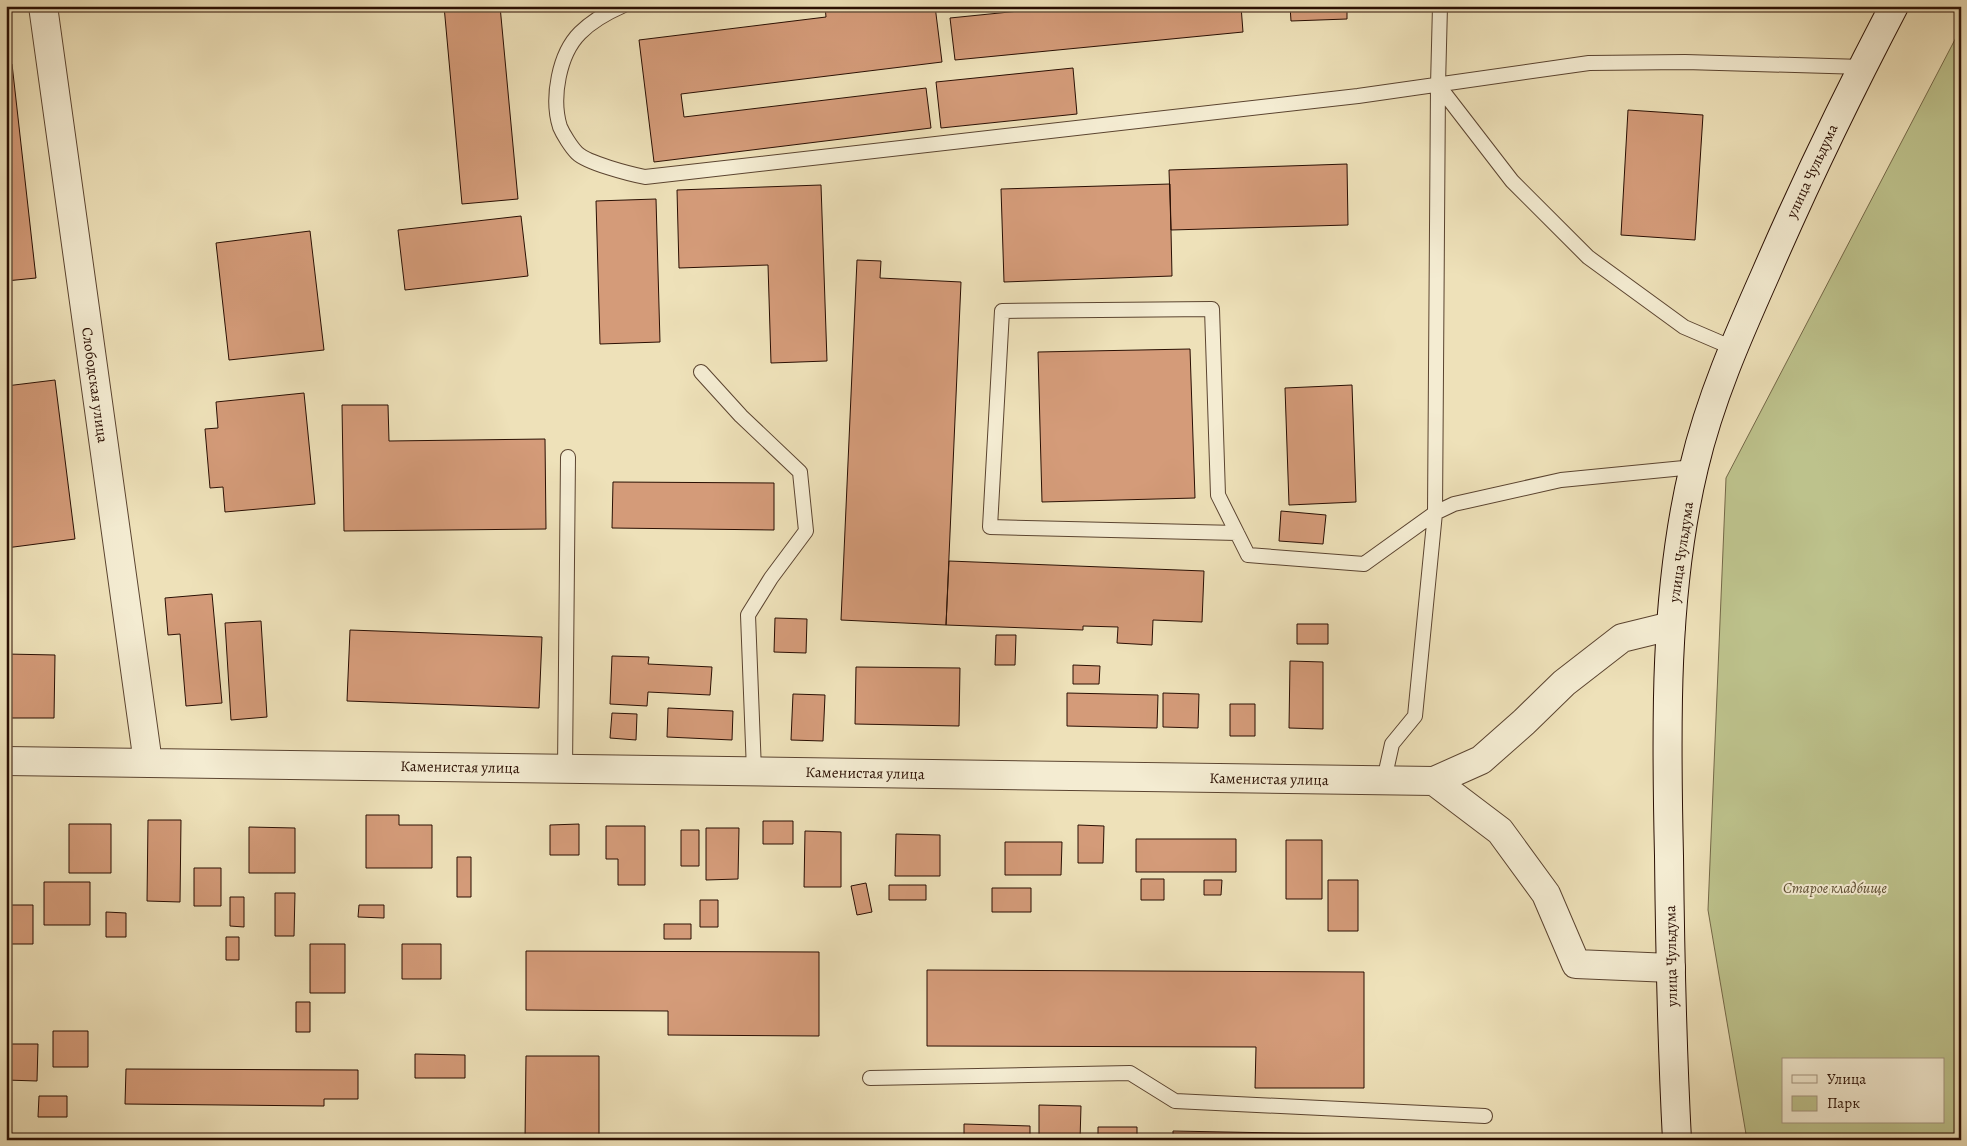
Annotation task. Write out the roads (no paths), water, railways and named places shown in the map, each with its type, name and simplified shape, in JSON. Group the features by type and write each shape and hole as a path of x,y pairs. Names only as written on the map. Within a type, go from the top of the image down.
{"street":[{"name":"Слободская улица","path":"43,6 148,763"},
{"name":"улица Чульдума","path":"1677,1140 1667,788 1671,626 1678,550 1694,467 1712,403 1733,348 1807,179 1894,6"},
{"name":"Каменистая улица","path":"6,761 1434,781 1481,760 1564,683 1622,638 1671,626"},
{"path":"1434,781 1500,832 1546,894 1576,964 1671,968"}],"lane":[{"path":"622,6 601,15 579,34 562,61 556,94 560,128 578,154 614,170 645,177 1438,85 1589,63 1684,62 1863,67"},
{"path":"1384,780 1392,744 1415,716 1435,513 1440,6"},
{"path":"1438,85 1512,182 1588,257 1684,327 1733,348"},
{"path":"1237,533 990,528 1002,311 1212,308 1218,494 1237,533 1248,556 1364,564 1435,513 1454,504 1561,480 1694,467"},
{"path":"701,372 741,416 800,472 806,531 771,578 748,615 754,771"},
{"path":"565,769 568,457"},
{"path":"870,1078 1130,1073 1175,1101 1485,1116"}],"park label":[{"name":"Старое кладбище","path":"1835,888"}]}
